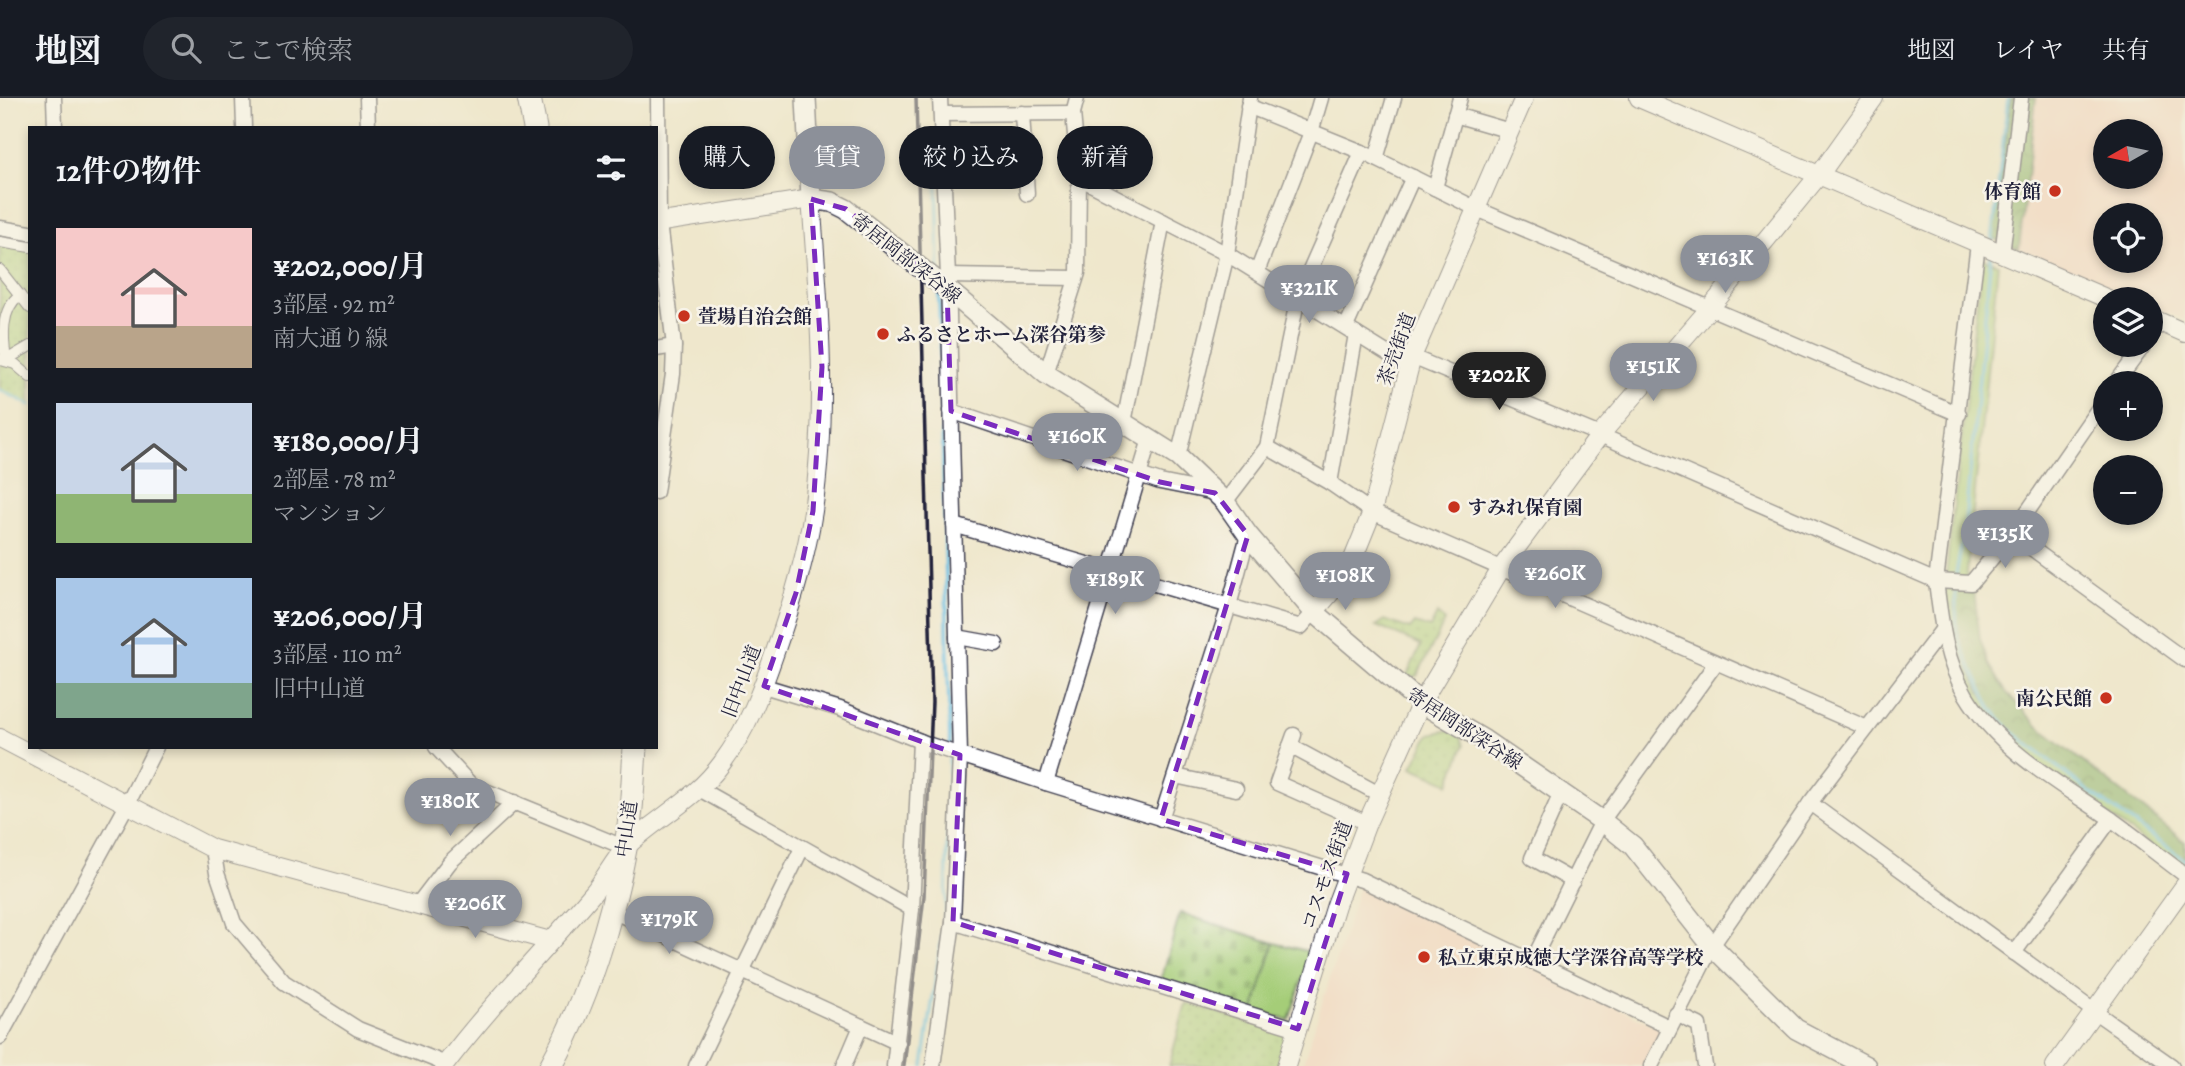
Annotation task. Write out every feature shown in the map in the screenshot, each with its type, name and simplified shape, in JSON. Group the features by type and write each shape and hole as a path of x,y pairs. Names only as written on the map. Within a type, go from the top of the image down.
{"highway":[{"path":"529,98 535,126"},
{"name":"中山道","path":"557,1064 590,975 626,848 634,749"}],"main road":[{"path":"806,98 811,199"},
{"name":"寄居岡部深谷線","path":"811,199 832,202 846,209 947,282 1046,374 1178,457 1220,498 1314,612 1421,704 1484,740 1602,821 1633,846 1712,946 1796,1029 1860,1064"}],"street":[{"path":"54,98 55,126"},
{"path":"243,98 244,126"},
{"path":"367,98 368,126"},
{"path":"658,98 658,223 674,346 673,374 658,478"},
{"path":"937,1065 953,922 960,755 940,98"},
{"path":"1074,126 1073,113 1077,98"},
{"path":"1256,272 1311,132 1321,98"},
{"path":"1376,159 1394,98"},
{"path":"1435,188 1460,98"},
{"name":"茶売街道","path":"1314,612 1345,576 1372,512 1410,362 1524,98"},
{"path":"1639,98 2093,293"},
{"name":"コスモス街道","path":"1286,1066 1347,874 1379,794 1421,704 1502,567 1600,435 1820,174 1874,98"},
{"path":"2002,255 2021,98"},
{"path":"1178,457 1227,254 1249,102 1311,132 1362,152 1477,209 1959,414"},
{"path":"1022,113 1027,194"},
{"path":"941,114 1073,113"},
{"path":"1455,115 1510,131"},
{"path":"951,411 1160,482 1220,498 1266,447 1298,297 1362,152"},
{"path":"1330,483 1351,330 1413,177"},
{"path":"1046,374 1076,278 1079,189"},
{"path":"1100,189 1227,254 1351,330 1410,362 1600,435 1941,582 1971,583 2012,534 2093,416"},
{"path":"658,223 811,199"},
{"name":"旧中山道","path":"445,1065 593,894 626,848 701,790 745,730 764,686 796,593 813,511 822,355 811,199"},
{"path":"1124,422 1163,221"},
{"path":"0,228 28,233"},
{"path":"0,242 28,247"},
{"path":"1978,244 1941,582 1941,630 1949,659 1965,695 2018,756 2111,819 2185,875"},
{"path":"0,270 28,305"},
{"path":"947,282 1076,278"},
{"path":"3,360 6,318 15,299 20,295"},
{"path":"2163,327 2185,333"},
{"path":"658,349 674,346"},
{"path":"3,360 28,347"},
{"path":"3,360 15,364 28,375"},
{"path":"1045,783 1150,439"},
{"path":"1266,447 1330,483 1372,512 1867,728"},
{"path":"954,525 1301,627 1314,612"},
{"path":"2012,534 2185,660"},
{"path":"1161,819 1229,606 1248,535"},
{"path":"1651,1066 1712,946 1810,803 1941,630"},
{"path":"957,637 996,644"},
{"path":"1533,960 1602,821 1716,663"},
{"path":"764,686 841,709 920,741 1045,783 1347,874 1673,1021 1699,1026 1705,1066"},
{"path":"0,738 213,849 550,941"},
{"path":"894,1066 912,909 920,741"},
{"path":"1367,823 1277,783 1292,741 1379,794"},
{"path":"0,1037 155,749"},
{"path":"438,749 471,785 626,848"},
{"path":"1175,776 1236,789"},
{"path":"701,790 912,909"},
{"path":"1562,793 1532,858 1573,881"},
{"path":"418,904 450,862 515,802"},
{"path":"1810,803 2172,1066"},
{"path":"2014,953 2111,819"},
{"path":"696,1066 802,848"},
{"path":"213,849 217,873 234,923 284,982 358,1029 445,1065"},
{"path":"2054,1066 2185,885"},
{"path":"610,910 898,1044"},
{"path":"953,922 1297,1029"},
{"path":"844,1066 861,1026"}],"highlighted area":[{"path":"811,199 846,209 947,289 951,411 1160,482 1215,493 1248,535 1161,819 1347,874 1298,1029 953,922 960,755 764,686 796,593 813,511 822,367"}],"shaded area":[{"path":"2029,98 2185,98 2185,320 2163,310 2163,287 2109,287 2021,249 2011,242"},
{"name":"私立東京成徳大学深谷高等学校","path":"1360,884 1662,1029 1648,1066 1302,1066"}],"green space":[{"path":"2011,98 2036,98 2019,249 1992,238"},
{"path":"0,228 28,233 28,404 0,390"},
{"path":"1982,258 1998,264 1966,580 1955,581 1954,609 2010,730 2088,791 2185,860 2185,871 2020,752 1970,692 1946,627 1945,583"},
{"path":"1974,591 1980,639 1989,664 2006,692 2040,728 2185,842 2185,860 2063,771 1997,716 1975,682 1959,638 1955,592"},
{"path":"1437,614 1445,621 1417,676 1406,677 1421,645 1376,626 1385,620 1410,629 1415,623 1430,628"},
{"path":"1449,730 1461,736 1464,746 1449,784 1412,767 1430,734"},
{"path":"1180,913 1274,943 1253,1012 1160,984"},
{"path":"1274,943 1311,952 1289,1020 1253,1012"},
{"path":"1186,1003 1289,1034 1278,1066 1169,1066"}],"waterway":[{"path":"1992,242 2008,98"},
{"path":"937,189 939,273"},
{"path":"1955,579 1964,533 1991,254"},
{"path":"939,293 950,746"},
{"path":"0,390 28,404"},
{"path":"1955,587 1957,634 1991,708 2010,730 2088,791 2185,860"},
{"path":"923,1066 946,907 949,757"}],"railway":[{"path":"904,1066 924,896 932,702 916,98"}],"place":[{"name":"体育館","path":"2055,191"},
{"name":"萱場自治会館","path":"684,316"},
{"name":"ふるさとホーム深谷第参","path":"883,334"},
{"name":"すみれ保育園","path":"1454,507"},
{"name":"南公民館","path":"2106,698"},
{"name":"私立東京成徳大学深谷高等学校","path":"1424,957"}]}
